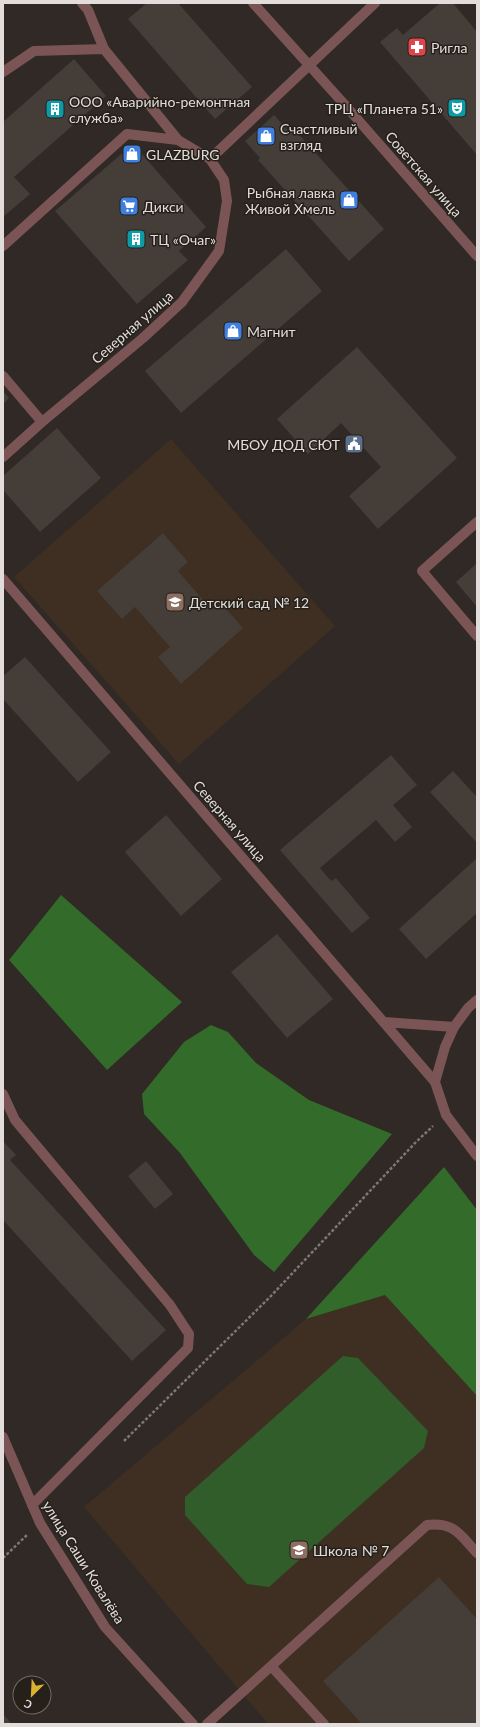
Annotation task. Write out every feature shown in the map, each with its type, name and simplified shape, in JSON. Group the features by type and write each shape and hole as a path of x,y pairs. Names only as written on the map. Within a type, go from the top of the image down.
{"street":[{"path":"82,3 88,10 104,49 178,140 210,159 375,3"},
{"name":"Советская улица","path":"253,3 477,256"},
{"path":"3,72 34,51 104,49"},
{"path":"3,246 127,134 178,140"},
{"name":"Северная улица","path":"3,457 42,422 143,338 182,302 219,251 228,201 224,180 210,159"},
{"path":"3,376 42,422"},
{"path":"477,522 422,571 477,636"},
{"name":"Северная улица","path":"3,579 435,1082"},
{"path":"477,1000 468,1008 454,1027 445,1047 435,1082 446,1115 477,1156"},
{"path":"384,1022 454,1027"},
{"path":"3,1094 15,1120 170,1305 189,1334 188,1348 32,1505"},
{"name":"улица Саши Ковалёва","path":"3,1437 40,1523 105,1627 194,1724"},
{"path":"207,1724 427,1525 446,1525 456,1530 477,1553"},
{"path":"271,1666 324,1724"}],"path":[{"path":"119,1446 270,1298 416,1142"},
{"path":"3,1558 40,1523"}],"shaded area":[{"name":"Детский сад № 12","path":"171,439 335,626 179,764 14,577"},
{"name":"Школа № 7","path":"385,1295 477,1396 477,1724 268,1724 84,1507 306,1319"}],"green space":[{"path":"61,895 182,1002 107,1070 9,960"},
{"path":"211,1025 228,1032 256,1063 309,1100 392,1134 274,1272 254,1255 180,1153 144,1114 142,1094 184,1042"},
{"path":"444,1167 477,1210 477,1396 385,1295 306,1319"},
{"path":"343,1356 358,1358 428,1431 424,1448 269,1587 247,1584 185,1515 185,1497"}],"building":[{"path":"147,3 178,3 252,87 215,119 128,19"},
{"name":"ТРЦ «Планета 51»","path":"440,3 453,3 477,32 477,155 380,42 397,28 403,35"},
{"name":"ООО «Аварийно-ремонтная служба»","path":"74,59 106,96 14,177 30,194 3,217 3,122"},
{"path":"274,115 289,132 293,128 384,229 349,261 258,160 260,158 245,141"},
{"name":"ТЦ «Очаг»","path":"133,144 206,227 179,251 188,260 137,304 55,211"},
{"name":"Магнит","path":"286,249 322,291 181,413 145,371"},
{"path":"357,347 457,458 378,529 349,496 381,467 341,423 308,454 277,419"},
{"path":"3,391 9,398 3,404"},
{"path":"57,428 101,478 40,532 3,490 3,476"},
{"path":"163,533 188,562 178,571 212,610 221,603 243,628 181,684 158,657 170,647 135,607 122,619 97,591"},
{"path":"477,563 477,607 456,582"},
{"path":"25,657 111,752 78,782 3,699 3,676"},
{"path":"391,755 417,785 393,805 412,827 395,842 376,820 320,868 331,881 336,878 370,918 352,933 280,850"},
{"path":"453,771 477,797 477,843 430,792"},
{"path":"166,815 222,879 181,916 125,852"},
{"path":"477,858 477,913 426,959 399,929"},
{"path":"277,934 333,999 287,1038 231,972"},
{"path":"3,1141 16,1155 10,1160 166,1330 132,1361 3,1220"},
{"path":"146,1161 173,1194 155,1209 128,1176"},
{"path":"439,1577 477,1619 477,1724 362,1724 323,1681"},
{"path":"3,1714 12,1724 3,1724"}],"place":[{"name":"Ригла","path":"417,47"},
{"name":"ТРЦ «Планета 51»","path":"457,108"},
{"name":"ООО «Аварийно-ремонтная служба»","path":"55,109"},
{"name":"Счастливый взгляд","path":"266,136"},
{"name":"GLAZBURG","path":"132,154"},
{"name":"Рыбная лавка Живой Хмель","path":"349,200"},
{"name":"Дикси","path":"129,206"},
{"name":"ТЦ «Очаг»","path":"136,239"},
{"name":"Магнит","path":"233,331"},
{"name":"МБОУ ДОД СЮТ","path":"354,444"},
{"name":"Детский сад № 12","path":"175,602"},
{"name":"Школа № 7","path":"299,1550"}]}
